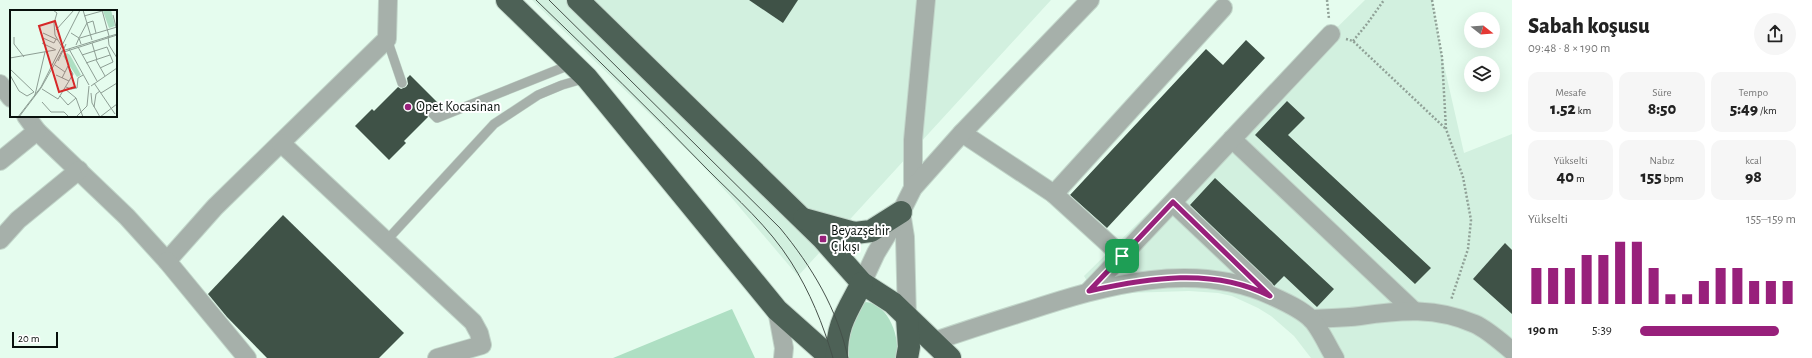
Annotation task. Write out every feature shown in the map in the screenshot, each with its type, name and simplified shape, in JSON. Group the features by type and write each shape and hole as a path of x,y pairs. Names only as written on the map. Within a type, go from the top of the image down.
{"highway":[{"path":"507,0 580,71 777,310 832,358"},
{"path":"578,0 802,218 862,283 892,303 950,358"},
{"path":"802,218 855,233 871,231 901,212"},
{"path":"837,358 836,346 842,320 862,283"},
{"path":"907,318 909,347 907,358"}],"street":[{"path":"167,261 215,207 387,39 388,0"},
{"path":"913,188 913,140 926,0"},
{"path":"862,283 876,253 901,212 913,188 962,133 1090,0"},
{"path":"1054,194 1223,8"},
{"path":"1089,291 1331,34"},
{"path":"0,84 10,97"},
{"path":"27,117 37,131 127,217 167,261 247,358"},
{"path":"0,161 37,131"},
{"path":"962,133 1054,194 1122,256"},
{"path":"1232,139 1413,310"},
{"path":"281,143 473,322 479,333 482,345 438,358"},
{"path":"0,240 10,228 79,170"},
{"path":"1173,202 1270,296"},
{"path":"901,212 905,237 907,318"},
{"path":"932,342 1089,291 1139,281 1186,278 1227,281 1248,287 1296,309 1311,319 1335,358"},
{"path":"777,310 784,355"},
{"path":"1311,319 1413,310 1445,315 1476,324 1512,351"}],"lane":[{"path":"387,39 402,83"},
{"path":"432,113 437,118 580,71"},
{"path":"386,241 494,124 538,95 562,85 580,71"}],"path":[{"path":"1384,0 1367,24 1353,40 1446,129"},
{"path":"1432,0 1442,58 1446,129 1463,177 1471,220 1468,249 1445,315"}],"shaded area":[{"path":"532,0 1051,0 798,276 731,197 696,159"},
{"path":"1365,0 1432,0 1441,52 1464,153 1512,134 1512,358 1311,358 1294,336 1271,316 1232,296 1218,293 1189,291 1095,294 1084,276"},
{"path":"866,302 874,304 881,309 892,324 897,342 896,358 844,358 843,335 862,304"},
{"path":"732,309 755,358 613,358"}],"building":[{"path":"749,0 798,0 783,23"},
{"path":"1246,40 1265,58 1107,228 1070,195 1206,49 1223,65"},
{"path":"410,75 440,105 436,109 431,107 428,109 426,114 428,117 404,141 406,143 389,160 355,126 372,109 374,111 398,87 401,89 406,87 408,84 407,78"},
{"path":"1287,101 1305,118 1288,135 1431,268 1415,284 1255,135"},
{"path":"1215,178 1334,289 1317,307 1284,276 1274,286 1190,205"},
{"path":"283,215 404,333 379,358 267,358 227,317 208,294"},
{"path":"1505,243 1512,250 1512,314 1473,279"}],"tram line":[{"path":"536,0 666,127 773,237 798,273 810,297 825,333 833,358"},
{"path":"549,0 780,228 803,258 822,289 837,322 848,358"}],"place":[{"name":"Opet Kocasinan","path":"408,107"},
{"name":"Beyazşehir Çıkışı","path":"823,239"}],"route":[{"path":"1173,202 1270,296 1248,287 1227,281 1206,278 1139,281 1089,291 1122,256 1173,202"}]}
